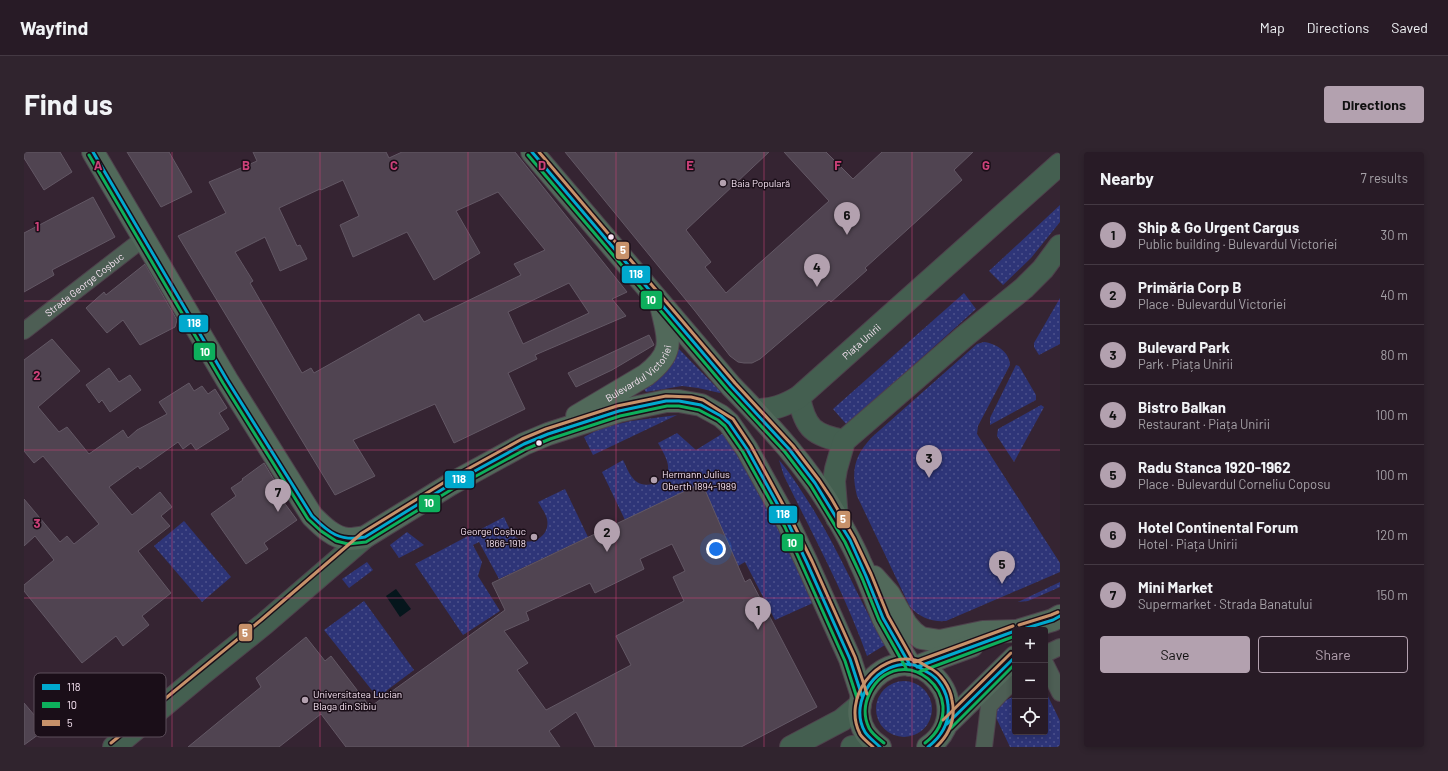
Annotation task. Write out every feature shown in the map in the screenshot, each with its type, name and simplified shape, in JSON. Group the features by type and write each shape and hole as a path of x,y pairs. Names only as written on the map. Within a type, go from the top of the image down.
{"main road":[{"path":"93,152 227,380 312,516 328,531 340,537 348,539 365,538"},
{"path":"532,152 731,386 795,455 811,476 837,518 860,561 884,619 894,638 914,666"},
{"name":"Bulevardul Victoriei","path":"548,434 646,375 664,358 668,338 660,302"},
{"name":"Bulevardul Victoriei","path":"365,538 451,484 524,444 548,434 619,411 666,401 679,401 701,405 722,416 735,430 789,525 850,659 861,701"},
{"path":"860,561 889,594 906,624 920,638 940,641 983,632 1012,631"},
{"path":"1032,627 1052,622"},
{"path":"914,666 1012,632"},
{"path":"940,738 1012,660"},
{"path":"877,745 868,736 861,722 861,701 869,682 880,672 900,665 914,666 928,672 944,689 948,700 949,712 940,738"}],"street":[{"name":"Piața Unirii","path":"754,410 776,409 787,405 799,397 1060,164"},
{"name":"Strada George Coșbuc","path":"24,331 144,238"},
{"path":"837,518 834,482 844,441 965,336 1024,288 1042,269 1060,246"},
{"path":"799,397 802,413 810,427 819,434 828,438 844,441"},
{"name":"Bulevardul Victoriei","path":"166,703 264,624 365,538"},
{"path":"1048,653 1060,647"},
{"path":"1048,669 1060,692"},
{"path":"984,747 990,706 1012,683"},
{"path":"791,747 842,720 861,701"},
{"name":"Bulevardul Victoriei","path":"114,747 126,737"},
{"path":"852,747 877,745"}],"shaded area":[{"path":"1060,205 1060,222 1031,258 1003,285 989,271"},
{"path":"964,293 976,309 847,425 833,409"},
{"path":"1060,298 1060,344 1039,355 1034,347 1034,343"},
{"path":"984,342 993,344 1005,352 1010,365 978,426 977,434 1060,563 1060,572 946,621 936,621 922,617 910,607 857,496 854,471 861,451 872,437 977,344"},
{"path":"679,349 721,392 720,393 682,386 646,392 644,389 676,350"},
{"path":"1016,365 1019,366 1036,395 1036,400 990,425 990,418"},
{"path":"1041,405 1044,407 1014,462 997,436 998,429"},
{"path":"677,415 593,455 584,437 601,428 631,421"},
{"path":"725,432 760,484 813,603 775,620 745,562 738,566 702,484 625,520 602,472 623,460 631,475 637,482 646,485 655,483 663,478 668,469 666,459 658,443 677,433 696,450"},
{"path":"779,460 814,510 825,529 885,645 867,656 839,587 784,476"},
{"path":"565,489 588,537 499,579 479,542 473,545 482,562 478,576 500,611 463,635 415,564 504,517 515,537 526,542 537,539 546,531 547,526 547,519 538,502"},
{"path":"184,521 231,577 202,602 154,546"},
{"path":"407,532 424,545 399,558 390,545"},
{"path":"367,562 373,570 349,588 342,579"},
{"path":"1060,582 1060,587 1028,601 1018,602"},
{"path":"396,589 411,609 400,617 386,596"},
{"path":"364,601 414,670 386,691 428,747 417,747 324,630"},
{"path":"904,681 915,683 924,689 930,698 932,709 930,720 924,729 915,735 904,737 893,735 884,729 878,720 876,709 878,698 884,689 893,683"},
{"path":"1048,696 1060,721 1060,747 1010,747 991,707 1012,697 1012,735 1048,735"}],"building":[{"path":"24,152 60,152 72,172 44,190 24,158"},
{"path":"127,152 169,152 192,192 161,207"},
{"path":"253,152 386,152 389,158 402,152 515,152 627,292 612,299 626,316 535,355 537,359 508,373 525,409 454,443 435,404 353,440 375,476 335,495 178,236 226,213 209,182 257,161","holes":["343,180 359,216 340,225 353,257 407,232 434,280 480,253 456,211 498,192 545,250 514,264 521,275 424,322 419,314 314,373 311,368 302,373 250,283 253,281 235,252 265,237 280,271 307,259 300,245 297,246 279,208","569,283 589,313 523,344 508,312"]},
{"path":"565,152 769,152 686,230 711,262 705,267 726,293 829,201 784,152 826,152 853,179 882,152 973,152 954,170 962,180 865,268 867,270 831,302 829,300 760,359 752,363 744,363 738,362 730,356"},
{"path":"93,197 115,237 52,270 54,275 24,292 24,233"},
{"path":"145,264 177,320 175,327 140,345 123,320 107,333 86,308 104,292 106,295"},
{"path":"649,335 654,345 612,370 576,387 568,373"},
{"path":"52,339 80,371 38,407 59,432 67,427 89,454 123,430 128,438 137,430 167,414 159,402 189,383 194,391 202,386 208,394 215,389 227,408 219,413 229,429 196,450 191,443 183,449 178,442 140,469 138,466 109,487 132,515 160,492 172,507 161,516 170,526 138,551 171,593 142,616 149,625 123,646 116,636 82,663 24,591 24,585 54,560 35,536 24,546 24,499 60,542 67,536 74,544 99,524 43,456 34,463 24,451 24,360"},
{"path":"109,368 119,382 130,375 141,390 110,412 102,400 99,403 86,385"},
{"path":"264,463 276,483 272,486 297,520 264,543 268,549 246,564 211,514 236,496 231,488"},
{"path":"702,483 745,582 750,579 817,707 741,747 595,747 576,712 549,731 560,747 346,747 321,714 279,747 188,747 261,687 256,678 306,637 325,661 331,656 370,707 505,610 492,583","holes":["672,544 685,571 673,577 684,601 616,636 631,665 546,710 517,670 528,663 504,631 529,620 526,612 590,583 595,593 644,569 640,559"]},
{"path":"24,703 34,715 35,737 24,745"}],"transit line":[{"name":"118","path":"93,152 227,380 312,516 324,527 342,537 365,537 451,484 524,444 548,434 619,411 666,401 679,401 701,405 721,416 729,423 747,449 789,525 807,563 850,659 862,696"},
{"name":"118","path":"532,152 731,386 789,449 815,483 850,540 883,618 910,665"},
{"name":"5","path":"539,152 735,383 793,446 819,480 854,538 888,616 914,662"},
{"name":"10","path":"89,155 223,383 308,519 321,531 336,541 348,544 366,542 454,488 526,449 550,439 620,416 667,406 679,406 699,410 718,420 725,426 743,452 785,527 845,661 857,698"},
{"name":"10","path":"528,155 727,389 785,452 811,486 845,542 879,620 906,668"},
{"name":"5","path":"166,698 261,620 362,533 448,480 522,439 546,429 617,406 666,396 691,397 703,400 733,419 751,446 812,561 855,657 867,694"},
{"name":"5","path":"1019,625 1058,612"},
{"name":"118","path":"1030,627 1053,620 1060,616"},
{"name":"5","path":"915,662 1013,626"},
{"name":"118","path":"917,667 1012,632"},
{"name":"10","path":"919,672 1012,637"},
{"name":"5","path":"943,720 1011,653"},
{"name":"5","path":"873,747 860,734 856,720 855,707 859,693 866,681 875,671 887,663 900,659 915,660 933,670 941,677 949,690 953,707 952,720 948,732 936,747"},
{"name":"118","path":"947,724 1012,660"},
{"name":"118","path":"880,747 865,732 861,720 860,707 863,695 878,675 889,668 901,665 914,665 931,675 939,682 946,695 948,718 941,734 928,747"},
{"name":"10","path":"951,728 1012,667"},
{"name":"10","path":"884,743 869,728 865,710 870,692 875,684 889,673 898,670 914,671 921,674 934,684 941,698 943,706 941,722 933,736 925,743"},
{"name":"5","path":"111,743 118,737"}],"place":[{"name":"Baia Populară","path":"723,183"},
{"name":"Hotel Continental Forum","path":"847,235"},
{"name":"Bistro Balkan","path":"817,287"},
{"name":"Bulevard Park","path":"929,478"},
{"name":"Hermann Julius Oberth 1894-1989","path":"654,480"},
{"name":"Mini Market","path":"278,512"},
{"name":"George Coșbuc 1866-1918","path":"534,537"},
{"name":"Primăria Corp B","path":"607,552"},
{"name":"Radu Stanca 1920-1962","path":"1002,584"},
{"name":"Ship & Go Urgent Cargus","path":"758,630"},
{"name":"Universitatea Lucian Blaga din Sibiu","path":"305,700"}]}
